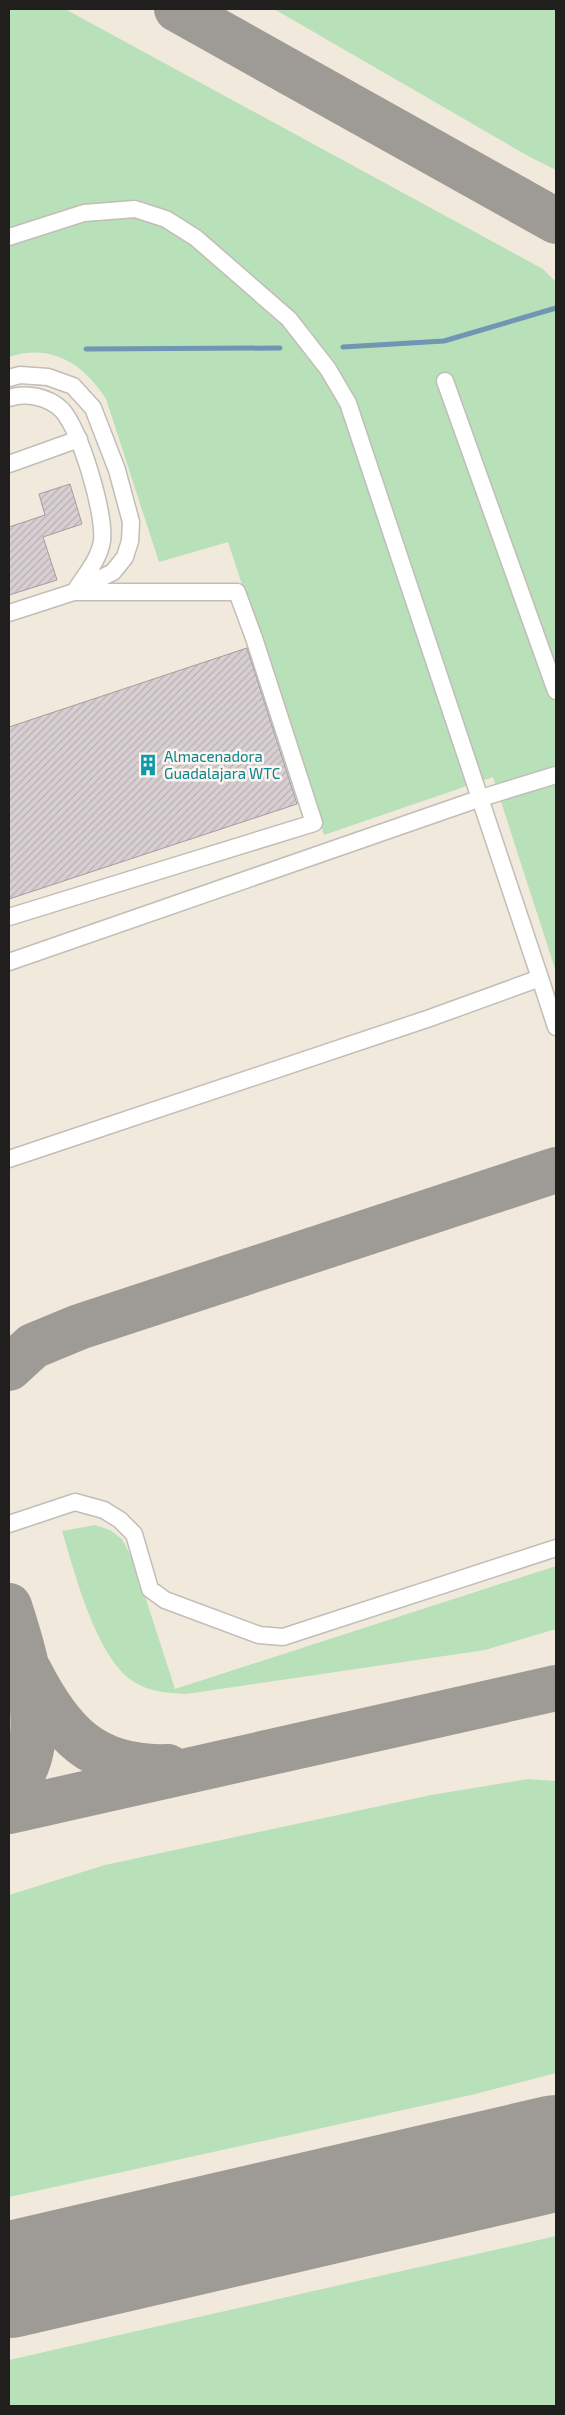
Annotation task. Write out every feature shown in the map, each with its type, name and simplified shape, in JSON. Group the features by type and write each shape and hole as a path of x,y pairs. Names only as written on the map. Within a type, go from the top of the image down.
{"lane":[{"path":"9,237 84,213 135,209 166,220 196,238 288,320 328,369 348,402 555,1018"},
{"path":"9,378 20,375 48,376 73,386 93,408 117,470 131,522 130,541 125,557 113,572 74,592 9,613"},
{"path":"444,382 556,691"},
{"path":"9,398 18,395 41,397 62,410 79,439 102,524 102,542 94,564 74,592"},
{"path":"9,464 79,439"},
{"path":"9,917 314,823 254,638 237,592 74,592"},
{"path":"9,962 481,798 556,775"},
{"path":"9,1159 430,1018 540,978"},
{"path":"9,1524 75,1502 104,1510 120,1520 134,1534 150,1589 165,1600 259,1635 283,1637 556,1548"}],"shaded area":[{"path":"9,9 556,9 556,2406 9,2406"}],"green space":[{"path":"9,9 65,9 543,269 556,282 556,972 493,777 324,835 228,542 159,562 106,399 87,376 65,360 39,353 24,353 9,357"},
{"path":"274,9 556,9 556,170 528,156"},
{"path":"95,1525 110,1530 122,1539 134,1562 175,1689 556,1566 556,1629 485,1650 186,1694 153,1690 134,1682 121,1670 109,1654 98,1635 80,1591 62,1531"},
{"path":"528,1779 556,1781 556,2073 471,2095 9,2197 9,1895 105,1865 431,1795"},
{"path":"556,2236 556,2406 9,2406 9,2360"}],"building":[{"path":"70,484 82,524 43,537 57,580 9,595 9,527 45,515 39,494"},
{"name":"Almacenadora Guadalajara WTC","path":"247,648 297,804 9,899 9,727"}],"waterway":[{"path":"343,347 444,341 556,308"},
{"path":"86,349 280,348"}],"taxiway":[{"path":"177,9 556,221"},
{"path":"9,1368 33,1346 79,1327 556,1170"},
{"path":"9,1606 28,1675 33,1727 31,1751 23,1773 9,1791"},
{"path":"29,1671 53,1712 82,1743 99,1754 119,1762 142,1766 168,1767"},
{"path":"9,1811 556,1688"}],"runway":[{"path":"9,2280 556,2153"}],"place":[{"name":"Almacenadora Guadalajara WTC","path":"148,765"}]}
